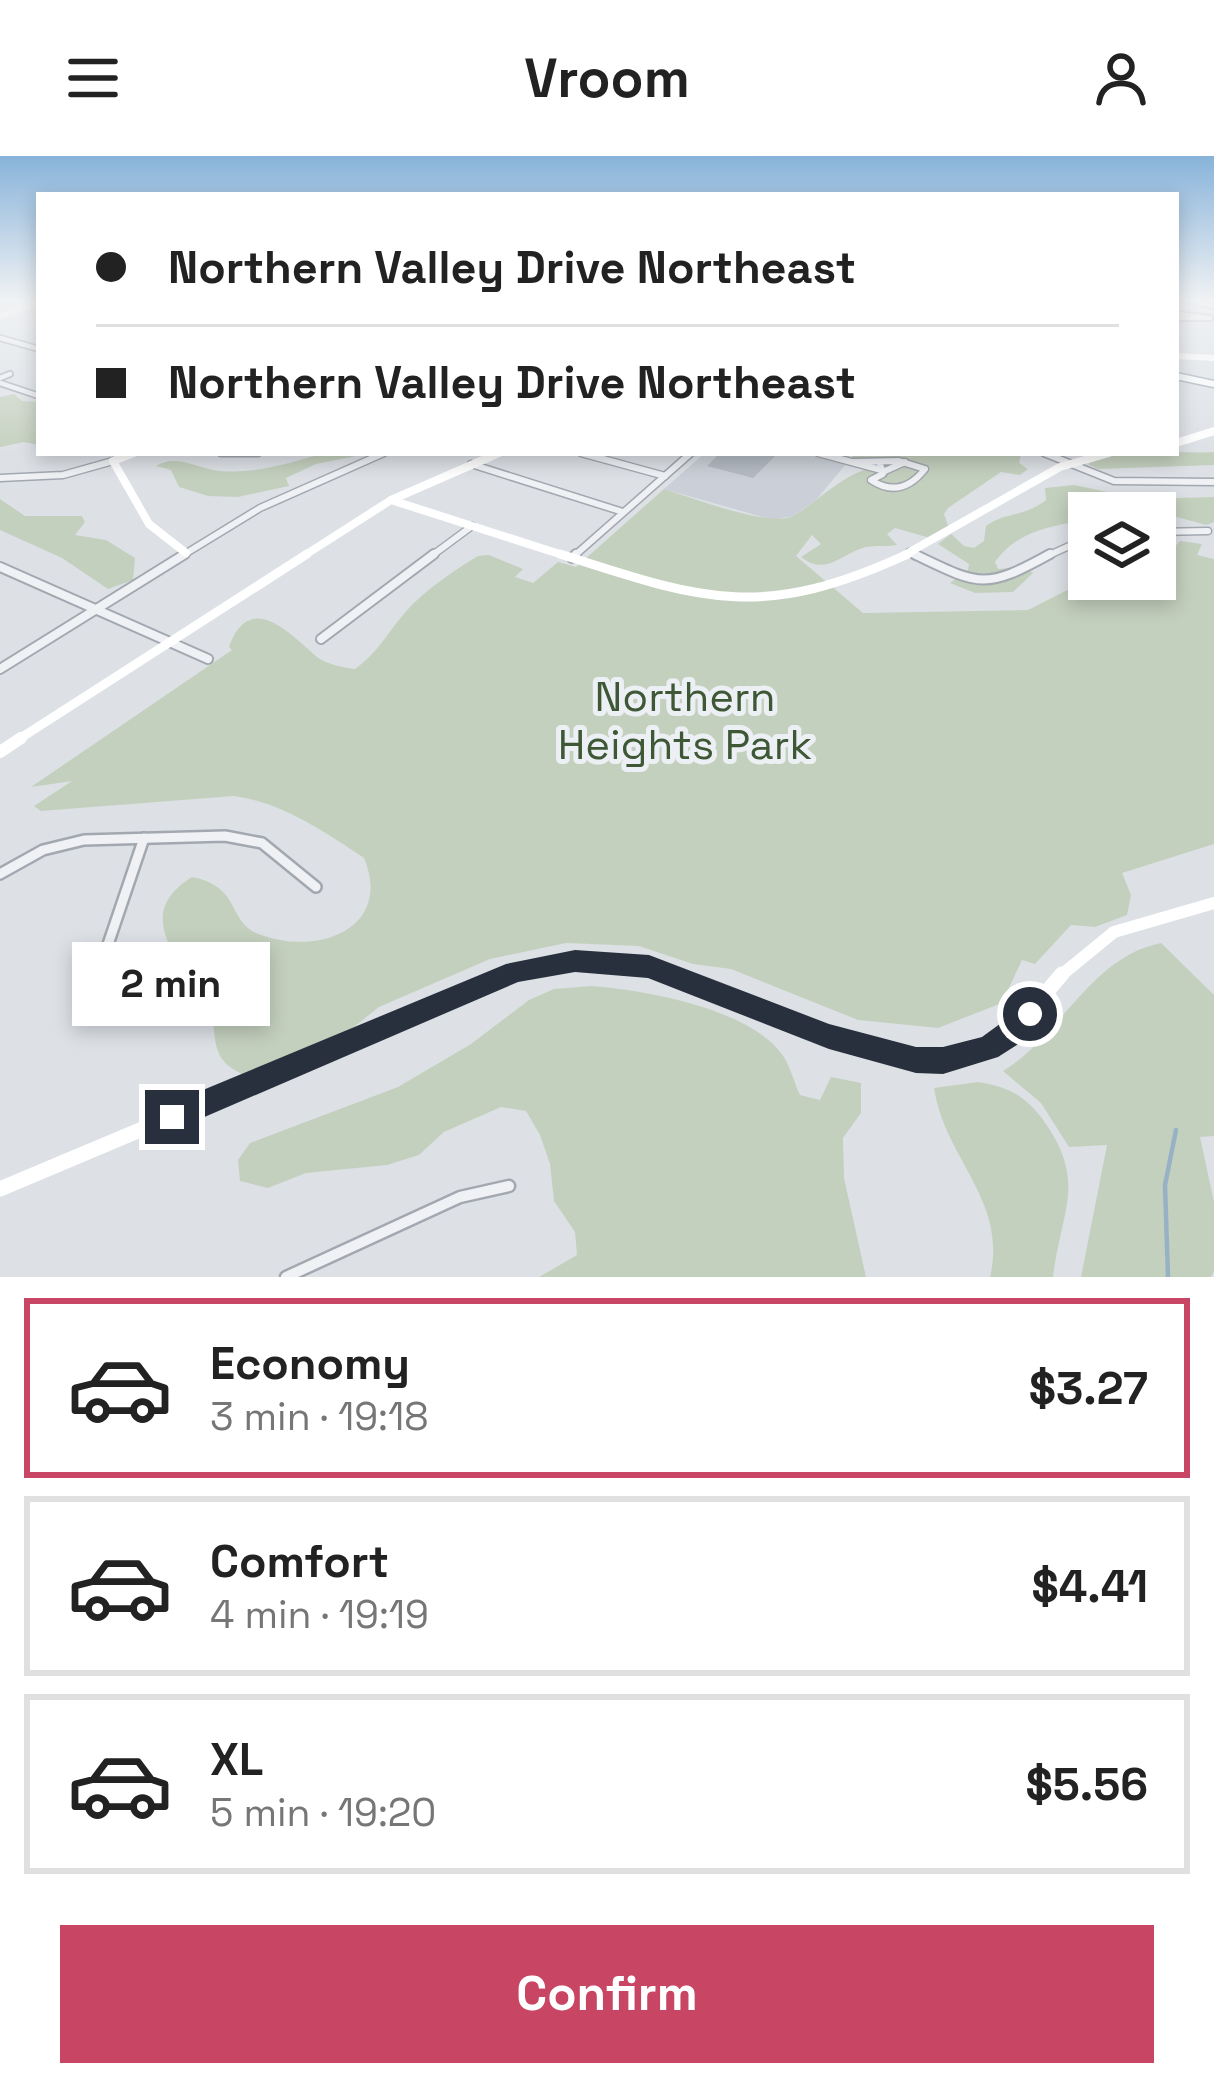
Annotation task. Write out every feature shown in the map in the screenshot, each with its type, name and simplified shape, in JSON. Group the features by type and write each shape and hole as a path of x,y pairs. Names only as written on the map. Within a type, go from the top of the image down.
{"main road":[{"path":"1179,375 1214,382"}],"street":[{"path":"1179,356 1214,358"},
{"path":"0,381 10,374"},
{"path":"0,381 36,395"},
{"path":"1179,442 1214,431"},
{"path":"0,478 63,475 126,456"},
{"path":"0,669 260,508 377,456"},
{"path":"0,752 392,500 490,456"},
{"path":"591,456 665,476"},
{"path":"572,558 688,456"},
{"path":"830,456 882,468 905,462 925,469 907,486 890,489 873,483 882,468"},
{"path":"903,456 905,462"},
{"path":"1048,456 1125,483 1214,482"},
{"path":"392,500 677,592 737,602 824,585 909,552 992,508 1060,463 1094,456"},
{"path":"113,461 149,524 186,553"},
{"path":"470,463 491,474 623,512"},
{"path":"321,638 472,526"},
{"path":"1176,532 1208,531"},
{"path":"909,552 959,578 994,585 1068,548"},
{"path":"0,567 208,659"},
{"path":"0,874 64,844 144,838 253,839 316,887"},
{"path":"98,974 144,838"},
{"path":"0,1190 515,972 575,961 649,967 867,1050 943,1060 966,1057 1010,1034 1098,941 1214,903"},
{"path":"286,1277 460,1197 509,1186"}],"shaded area":[{"path":"702,456 813,456 846,464 816,500 793,516 773,520 664,489"}],"green space":[{"path":"14,394 22,401 36,402 36,444 0,447 0,397"},
{"path":"1179,452 1214,452 1214,465 1098,469 1088,464 1110,456 1179,456"},
{"path":"314,456 356,456 316,464 286,478 289,486 238,497 208,496 179,487 171,470 156,466 179,461 220,471 246,471"},
{"name":"Northern Heights Park","path":"852,456 1021,456 1019,463 1028,469 1020,475 1001,472 948,508 944,514 949,528 930,538 895,528 887,534 897,545 866,547 818,565 801,557 821,544 812,535 796,556 863,613 1028,610 1068,590 1068,600 1176,600 1176,545 1180,541 1202,544 1197,555 1214,559 1214,844 1122,873 1131,895 1127,915 1095,927 1071,925 1035,964 1022,960 1002,1003 938,1028 858,1020 731,969 693,964 639,946 566,943 490,959 379,1007 350,1030 299,1054 242,1074 218,1052 206,1004 167,940 165,908 174,892 192,877 208,882 227,897 250,929 283,941 306,942 345,931 359,919 368,903 370,882 364,858 286,812 234,796 41,811 34,806 72,781 31,787 232,650 229,647 238,630 248,621 271,622 321,659 355,669 414,603 478,556 489,555 523,569 515,577 533,583 558,562 576,567 664,489 749,515 782,519 864,470 853,463"},
{"path":"1074,485 1108,492 1068,492 1068,523 1037,531 1004,551 995,562 998,569 1023,567 1033,573 1013,592 975,593 950,583 969,564 938,544 951,534 974,548 984,541 986,526 1046,500 1045,488"},
{"path":"1214,497 1214,522 1206,525 1176,517 1176,498"},
{"path":"0,499 25,516 82,516 85,522 75,535 106,540 135,558 133,580 108,589 62,558 0,530"},
{"path":"1161,943 1214,995 1214,1136 1200,1137 1214,1202 1214,1271 1211,1277 1081,1277 1107,1145 1069,1147 1041,1103 1003,1071 1043,1038 1095,980 1136,951"},
{"path":"591,986 665,997 744,1024 781,1053 800,1095 820,1100 831,1077 861,1083 861,1113 843,1138 844,1178 866,1277 539,1277 577,1255 575,1232 554,1201 550,1164 526,1111 501,1107 444,1132 419,1155 387,1165 306,1173 268,1188 240,1181 238,1160 250,1143 398,1087 471,1044 529,1000 554,989"},
{"path":"978,1082 1006,1089 1027,1102 1064,1159 1068,1194 1053,1277 990,1277 990,1225 940,1114 934,1088"}],"building":[{"path":"717,456 775,456 753,478 707,466"}],"waterway":[{"path":"1168,1277 1165,1185 1176,1130"}],"route":[{"path":"172,1117 515,972 575,961 624,962 680,976 829,1037 916,1060 966,1057 1010,1034 1030,1014"}]}
